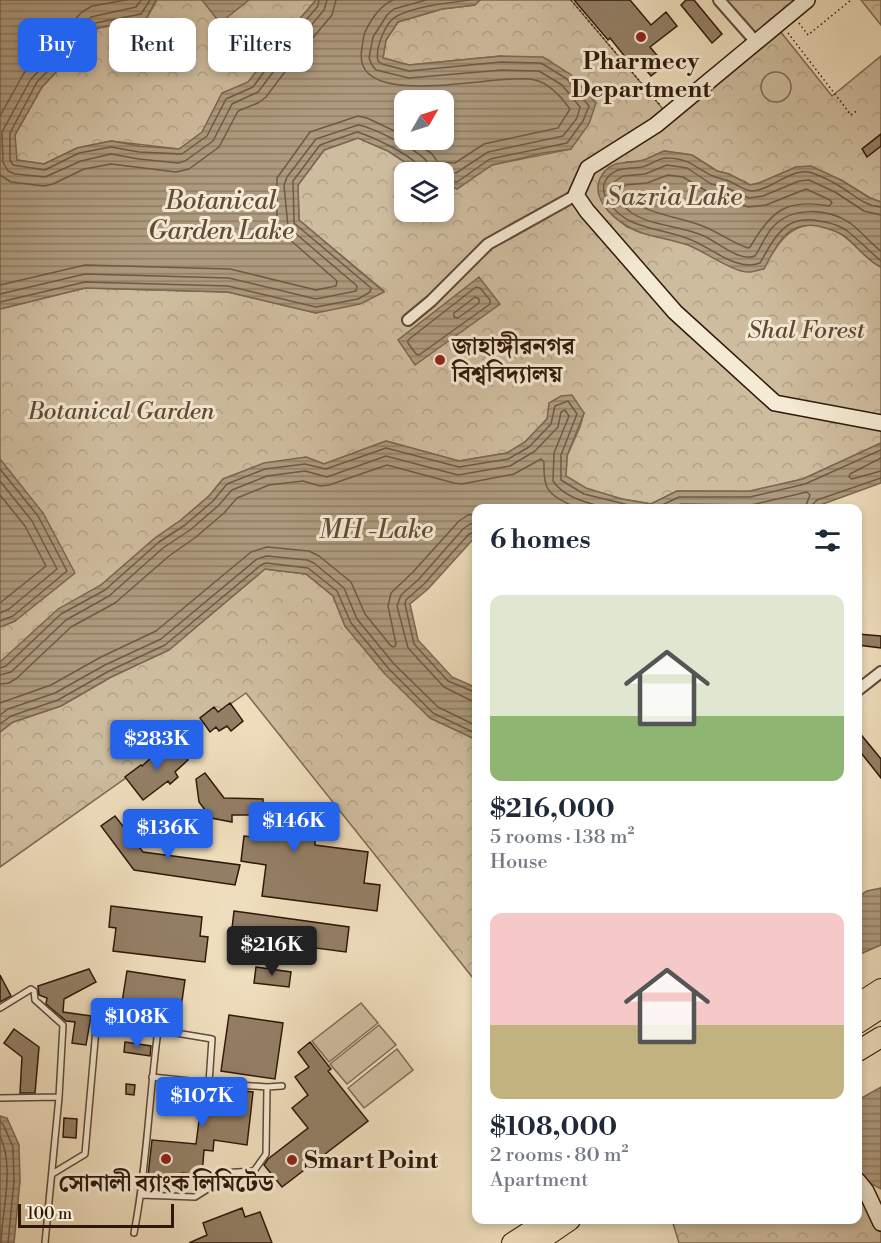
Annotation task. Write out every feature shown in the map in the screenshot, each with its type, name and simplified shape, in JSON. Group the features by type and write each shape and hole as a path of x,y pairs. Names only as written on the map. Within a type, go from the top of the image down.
{"highway":[{"path":"862,1001 881,989"},
{"path":"862,1020 881,1008"},
{"path":"862,1037 881,1025"},
{"path":"862,1049 881,1037"},
{"path":"511,1243 529,1224"},
{"path":"511,1243 542,1224"},
{"path":"536,1243 564,1224"}],"street":[{"path":"719,0 756,42"},
{"path":"408,320 457,276 488,244 576,195 588,168 656,125 807,0"},
{"path":"576,195 587,211 675,312 775,403 881,423"},
{"path":"862,687 881,672"},
{"path":"862,1186 881,1223"}],"lane":[{"path":"0,1008 31,989 34,991 35,1000 63,1025 59,1097 45,1243"},
{"path":"52,1174 85,1154 96,1029 116,1032 117,1026 213,1039 209,1083"},
{"path":"134,1233 141,1195 158,1030"},
{"path":"152,1077 209,1083 282,1086"},
{"path":"141,1195 195,1197 222,1180 221,1173 254,1171 266,1154 267,1087"},
{"path":"0,1098 59,1097"}],"path":[{"path":"571,0 668,115"},
{"path":"786,18 808,35 851,0"},
{"path":"786,18 851,115 858,110"}],"green space":[{"path":"157,0 316,0 300,18 208,18 208,72 256,72 248,83 222,93 202,133 179,149 111,141 77,148 44,164 16,160 15,135 42,87 56,72 97,72 98,28 109,26 109,72 196,72 196,18 147,18"},
{"name":"Botanical Garden","path":"480,0 571,0 668,115 756,42 719,0 807,0 776,26 832,96 881,56 881,202 841,180 796,167 750,185 729,174 717,171 692,155 664,151 642,161 626,162 605,207 627,227 685,243 721,262 774,251 787,235 803,226 812,225 831,229 841,234 881,267 881,443 803,479 747,492 677,491 651,504 583,488 566,477 567,456 584,413 547,419 525,442 507,453 459,461 386,441 324,464 306,457 223,479 209,496 181,520 155,538 101,585 0,662 0,627 15,621 0,464 0,309 85,288 228,292 316,313 384,291 299,220 298,185 324,150 358,138 388,151 405,162 394,162 394,222 454,222 454,188 457,189 492,165 571,149 501,56 409,65 383,58 386,40 398,22 442,9 474,5"},
{"path":"861,0 881,0 881,25"},
{"path":"776,72 787,76 791,87 787,98 776,102 765,98 761,87 765,76"},
{"path":"265,569 306,574 333,596 345,626 430,718 472,738 472,977 246,693 0,867 0,732 13,722 61,706 111,677 168,650"},
{"path":"361,1003 378,1023 329,1062 312,1041"},
{"path":"379,1025 396,1045 347,1084 330,1064"},
{"path":"397,1049 413,1070 364,1108 348,1088"},
{"path":"862,1188 881,1223 881,1243 679,1243 673,1224 862,1224"}],"water":[{"name":"Botanical Garden Lake","path":"0,0 156,0 147,18 109,18 109,26 97,29 97,18 18,18 18,72 56,72 42,87 15,135 17,160 44,164 77,148 111,141 179,149 202,132 222,93 248,82 256,72 313,72 313,18 300,18 316,0 480,0 475,5 442,9 398,22 386,40 383,58 409,65 501,56 543,57 570,74 596,103 589,124 571,149 492,165 457,189 454,188 454,162 405,162 388,151 358,138 324,150 298,185 299,220 384,292 360,304 316,313 228,292 85,288 0,309"},
{"path":"202,0 249,0 226,18 216,18"},
{"name":"Sazria Lake","path":"664,151 692,155 717,171 729,174 750,185 796,167 811,166 841,180 881,202 881,267 841,234 818,226 807,225 790,231 778,244 764,269 751,272 728,266 688,245 634,230 614,217 603,204 598,190 602,175 616,164 643,160"},
{"path":"479,277 500,304 415,365 398,340"},
{"name":"MH -Lake","path":"572,395 584,413 567,456 566,476 586,488 622,499 651,504 472,504 472,541 428,589 410,604 418,640 452,677 472,686 472,738 430,718 384,673 345,626 333,596 306,574 265,569 169,650 111,677 61,706 13,722 0,732 0,662 58,609 101,585 155,538 181,520 209,496 223,479 264,463 306,457 324,464 386,441 459,461 507,453 525,442 547,419 549,403 561,396"},
{"name":"MH -Lake","path":"881,443 881,483 823,504 651,504 677,491 750,491 803,479"},
{"path":"0,459 43,513 75,573 15,621 0,627"},
{"path":"881,888 881,945 862,953 862,894"},
{"path":"881,1087 881,1189 862,1176 862,1098"},
{"path":"0,1116 7,1118 19,1145 20,1181 14,1243 0,1243"}],"building":[{"name":"Pharmecy Department","path":"574,0 630,0 651,25 666,12 677,26 650,47 665,65 651,76 636,58 630,63"},
{"path":"686,0 694,0 722,34 712,43 681,5"},
{"path":"881,134 881,146 867,157 862,149"},
{"path":"862,634 881,636 881,648 862,646"},
{"path":"230,703 243,721 231,731 227,726 219,731 216,727 210,732 200,718 214,707 218,712"},
{"path":"862,736 881,759 881,778 862,754"},
{"path":"171,740 188,760 175,772 178,777 170,784 168,781 143,800 125,777 142,766"},
{"path":"205,773 224,798 263,799 263,804 307,803 307,815 315,815 315,845 368,852 364,883 380,885 377,911 262,896 266,865 241,861 244,836 253,837 253,815 232,815 232,822 211,818 199,802 196,779"},
{"path":"115,816 143,852 240,865 235,885 134,870 101,826"},
{"path":"111,906 202,917 200,936 208,937 205,962 113,951 116,928 109,927"},
{"path":"234,911 349,927 346,952 231,937"},
{"path":"256,967 291,972 289,987 254,983"},
{"path":"89,969 96,982 64,999 63,1012 91,1016 86,1045 72,1043 75,1022 66,1021 46,1004 47,998 39,995 38,986"},
{"path":"127,971 185,980 178,1028 119,1021"},
{"path":"0,975 11,996 0,1002"},
{"path":"229,1015 283,1023 275,1079 221,1071"},
{"path":"14,1029 39,1047 35,1093 20,1093 22,1057 4,1043"},
{"path":"125,1042 151,1046 150,1056 124,1052"},
{"path":"310,1042 331,1069 328,1071 368,1121 282,1187 264,1165 268,1159 308,1128 292,1108 308,1095 295,1077 309,1067 298,1052"},
{"path":"126,1084 135,1085 134,1095 126,1094"},
{"path":"171,1084 253,1092 247,1145 214,1140 213,1151 204,1150 202,1175 182,1173 181,1179 148,1176 152,1140 196,1144 200,1113 168,1110"},
{"path":"64,1118 77,1119 76,1138 63,1137"},
{"path":"242,1208 245,1217 260,1212 272,1243 189,1243 207,1235 203,1223"}],"place":[{"name":"Pharmecy Department","path":"641,37"},
{"name":"জাহাঙ্গীরনগর বিশ্ববিদ্যালয়","path":"440,360"},
{"name":"সোনালী ব্যাংক লিমিটেড","path":"166,1159"},
{"name":"Smart Point","path":"292,1160"}],"park label":[{"name":"Shal Forest","path":"806,330"}]}
